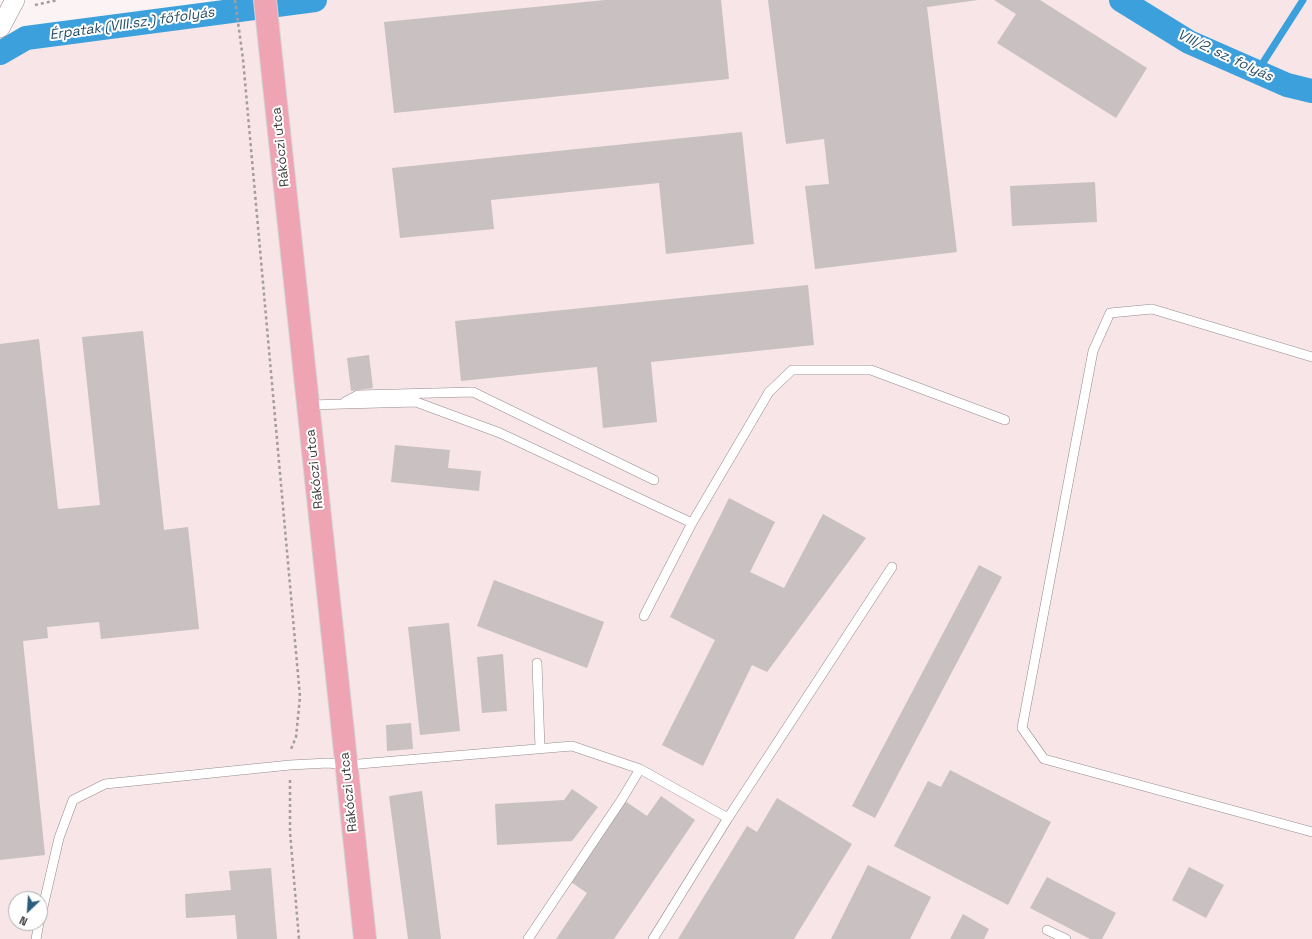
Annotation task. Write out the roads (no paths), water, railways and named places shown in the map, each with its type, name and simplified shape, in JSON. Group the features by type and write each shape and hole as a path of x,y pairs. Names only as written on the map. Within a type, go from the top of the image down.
{"main road":[{"name":"Rákóczi utca","path":"266,7 365,939"}],"street":[{"path":"0,28 15,0"}],"lane":[{"path":"1312,357 1152,309 1110,314 1093,351 1022,728 1044,759 1312,832"},
{"path":"644,616 692,523 769,392 792,370 872,370 1005,420"},
{"path":"342,403 358,395 473,392 654,480"},
{"path":"308,405 416,402 500,433 692,523"},
{"path":"653,939 728,818 892,567"},
{"path":"537,663 540,748"},
{"path":"47,891 59,838 73,800 105,784 290,765 328,763 347,765 572,746 640,769 728,818"},
{"path":"528,939 622,799 640,769"},
{"path":"1047,930 1066,939"}],"waterway":[{"name":"Érpatak (VIII.sz.) főfolyás","path":"0,53 26,38 315,0"},
{"name":"VIII/2. sz. folyás","path":"1121,0 1189,42 1287,85 1312,91"},
{"path":"1257,72 1303,0"}]}
